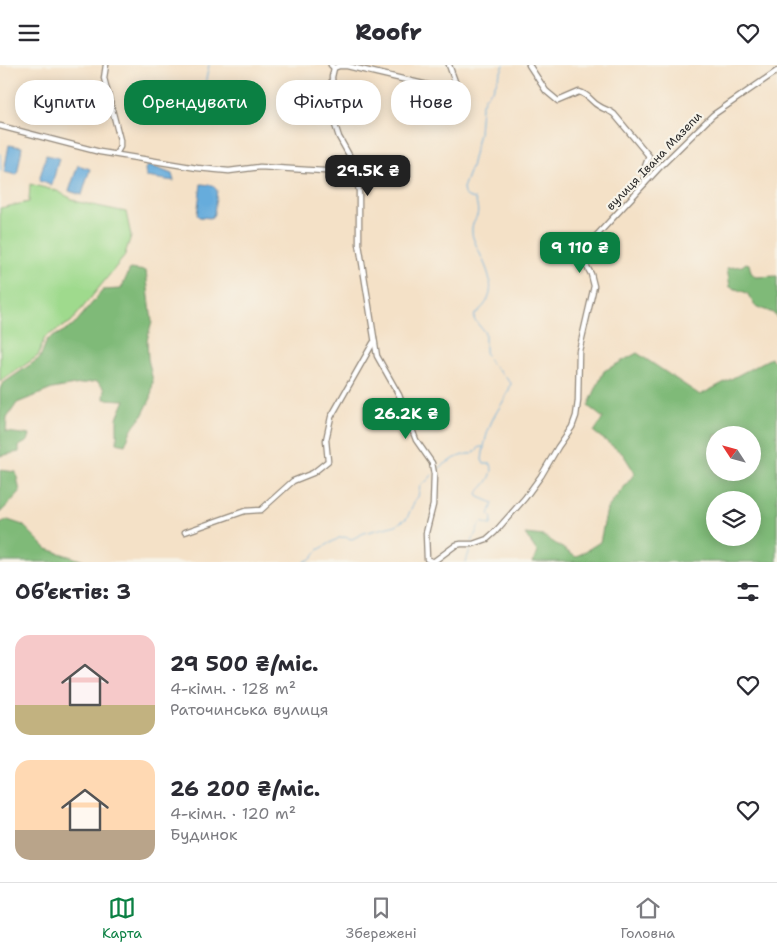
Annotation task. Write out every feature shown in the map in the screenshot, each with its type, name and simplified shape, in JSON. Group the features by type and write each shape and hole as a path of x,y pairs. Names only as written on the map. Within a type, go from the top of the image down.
{"street":[{"path":"106,65 104,78 106,91 120,140 120,147 116,154"},
{"path":"449,65 454,80"},
{"path":"529,65 546,91 558,101 579,92 590,97 599,106 609,109 614,114 649,156 644,169 645,183"},
{"path":"185,532 246,511 261,510 292,481 313,473 323,467 328,461 326,439 331,417 373,343 369,302 359,244 356,175 354,164 339,137 334,122 332,67 347,67 405,80"},
{"name":"вулиця Івана Мазепи","path":"373,343 377,357 398,395 412,432 432,463 434,474 433,505 426,533 427,559 434,562 447,551 461,544 473,544 487,539 495,533 542,476 572,427 578,401 579,351 594,286 593,279 582,259 583,253 592,239 713,115 777,71"},
{"path":"0,126 116,154 210,169 229,171 260,167 356,175"}],"green space":[{"path":"30,184 57,191 78,202 126,212 131,236 124,257 71,322 45,337 38,356 0,382 0,208 29,202"},
{"path":"746,263 749,264 751,272 755,277 777,276 777,318 773,313 755,306 747,293 730,287 727,268 742,266"},
{"path":"130,269 146,271 152,322 147,340 148,359 153,381 151,398 142,416 131,430 125,445 117,443 117,418 125,400 104,399 105,388 97,381 52,389 17,403 7,418 6,432 30,435 28,441 19,446 19,452 0,456 0,390 2,384 40,358 47,340 73,326 103,290 121,289"},
{"path":"637,353 700,395 771,358 777,364 777,562 532,562 538,553 525,534 544,536 576,557 600,542 607,509 635,473 623,454 594,432 603,418 588,406 604,371"},
{"path":"0,470 16,472 20,492 0,513"},
{"path":"8,520 23,525 47,549 87,562 0,562 0,524"}],"water":[{"path":"9,145 22,147 17,175 4,172"},
{"path":"46,155 59,158 52,185 39,181"},
{"path":"78,165 90,169 82,195 69,191"},
{"path":"147,166 152,166 172,174 174,181 146,177 145,169"},
{"path":"201,184 212,185 217,190 214,214 211,218 199,217 197,215"}],"waterway":[{"path":"206,80 209,65"},
{"path":"486,355 485,333 474,319 475,314 488,299 490,282 472,234 473,223 478,211 475,199 464,194 463,188 471,167 479,133 481,107 485,97 493,89 504,65"},
{"path":"0,154 1,171"},
{"path":"472,542 482,522 491,525 492,518 489,515 493,503 479,497 477,493 490,477 492,468 491,464 484,464 482,460 488,431 511,383 488,359"},
{"path":"436,471 453,459 472,454 480,447 483,447"},
{"path":"304,562 312,558 318,550 339,538 352,539 364,533 396,525 407,518 418,497 420,486 432,475"},
{"path":"466,562 471,546"}]}
